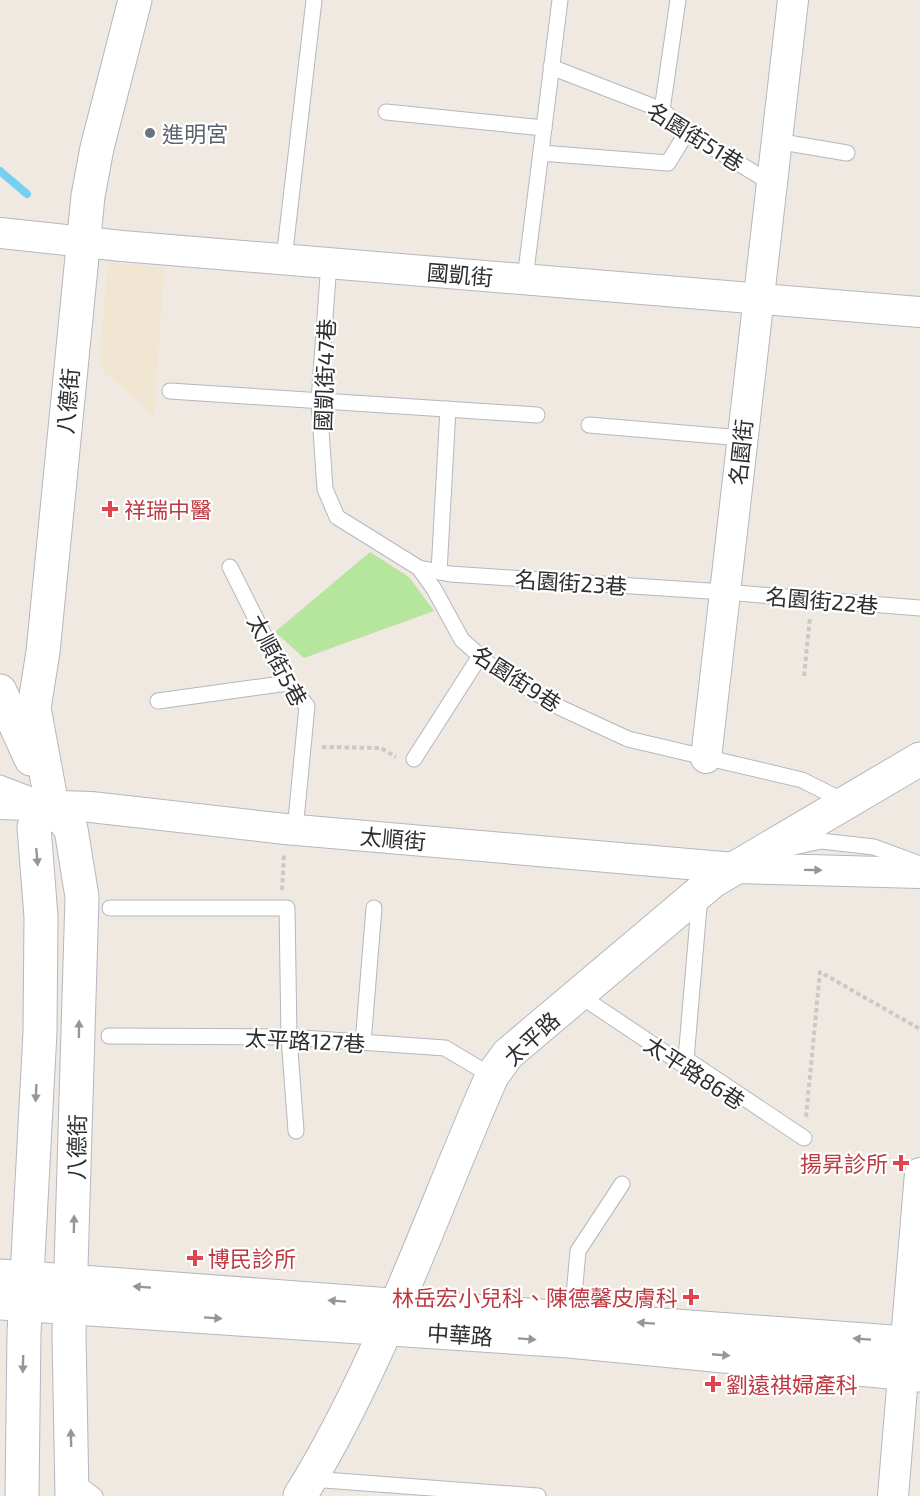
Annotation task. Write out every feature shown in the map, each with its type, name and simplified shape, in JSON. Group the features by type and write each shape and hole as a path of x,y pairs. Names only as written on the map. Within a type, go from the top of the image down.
{"street":[{"name":"八德街","path":"80,1490 71,1295 82,897 70,829 52,804 34,708 43,652 83,242 98,148 135,0"},
{"name":"名園街","path":"706,758 793,0"},
{"name":"國凱街","path":"0,234 920,312"},
{"path":"0,691 52,804"},
{"name":"太平路","path":"305,1487 333,1443 390,1317 492,1076 508,1054 713,881 920,759"},
{"name":"太順街","path":"0,804 52,804 290,829 920,873"},
{"name":"八德街","path":"22,1496 13,1291 40,1020 41,917 34,827 52,804"},
{"path":"893,1496 913,1359 920,1173"},
{"name":"中華路","path":"13,1291 390,1317 572,1318 913,1359"},
{"name":"中華路","path":"390,1317 569,1341 913,1359"}],"lane":[{"path":"284,259 314,0"},
{"path":"525,279 560,0"},
{"path":"662,110 678,0"},
{"name":"名園街51巷","path":"551,67 662,110 687,132 771,183"},
{"path":"386,112 544,128"},
{"path":"541,153 668,163 687,132"},
{"path":"776,141 847,153"},
{"name":"國凱街47巷","path":"325,489 319,401 328,262"},
{"path":"170,391 537,415"},
{"path":"439,572 448,409"},
{"path":"589,425 742,438"},
{"name":"名園街9巷","path":"325,489 337,517 419,568 434,589 462,640 480,656 561,708 628,739 706,758"},
{"name":"太順街5巷","path":"230,567 288,683 307,706 290,829"},
{"name":"名園街23巷","path":"419,568 439,572 724,592"},
{"name":"名園街22巷","path":"724,592 920,609"},
{"path":"414,759 480,656"},
{"path":"158,701 288,683"},
{"path":"706,758 802,780 846,802"},
{"path":"0,783 52,804"},
{"path":"744,862 821,841 874,847 920,864"},
{"name":"太平路86巷","path":"700,892 686,1059 808,1143"},
{"path":"110,908 287,908 289,1037 296,1131"},
{"path":"363,1043 374,908"},
{"name":"太平路86巷","path":"579,995 808,1143"},
{"name":"太平路127巷","path":"109,1036 289,1037 445,1048 492,1076"},
{"path":"572,1318 578,1251 622,1184"},
{"path":"305,1487 538,1496"}],"path":[{"path":"804,676 812,599"},
{"path":"303,747 381,748 409,766 414,759"},
{"path":"281,908 290,829"},
{"path":"808,1143 820,972 920,1029"}],"shaded area":[{"path":"108,262 164,268 154,416 99,366"}],"green space":[{"path":"370,552 409,577 434,611 304,658 275,632"}],"waterway":[{"path":"0,171 27,194"}],"place":[{"name":"進明宮","path":"150,133"},
{"name":"祥瑞中醫","path":"110,509"},
{"name":"揚昇診所","path":"901,1163"},
{"name":"博民診所","path":"195,1258"},
{"name":"林岳宏小兒科、陳德馨皮膚科","path":"691,1297"},
{"name":"劉遠祺婦產科","path":"713,1384"}]}
